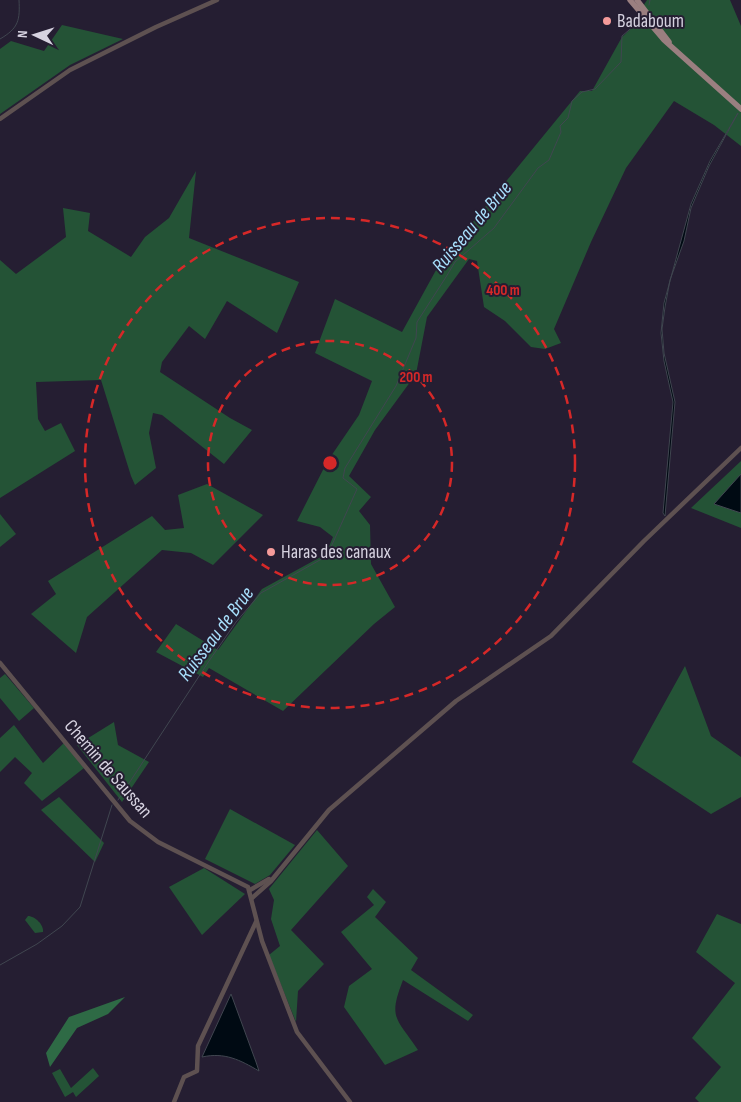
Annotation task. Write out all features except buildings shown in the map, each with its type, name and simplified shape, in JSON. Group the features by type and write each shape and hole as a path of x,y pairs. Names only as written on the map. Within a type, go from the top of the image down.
{"main road":[{"path":"630,0 664,40 669,42 741,109"},
{"path":"636,0 668,38 669,42"}],"street":[{"path":"0,119 70,70 156,27 217,0"},
{"path":"252,898 271,881 329,810 456,701 551,636 644,541 741,448"},
{"name":"Chemin de Saussan","path":"0,663 130,822 158,842 245,884 250,890"},
{"path":"279,870 267,881 250,890 256,924 285,1006 297,1032 350,1102"},
{"path":"174,1102 184,1077 197,1071 198,1046 256,924"},
{"path":"253,932 260,936"}],"green space":[{"path":"647,0 730,0 741,26 741,146 714,125 674,101 626,168 591,242 554,329 561,343 545,349 531,347 505,321 484,307 477,261 469,259 427,317 416,374 375,430 349,476 371,497 359,511 370,525 371,564 395,607 374,624 283,711 209,668 203,677 156,652 176,624 218,650 262,589 326,554 333,537 320,527 297,521 327,462 359,415 372,381 315,353 335,299 402,332 441,261 580,91 592,91 622,37 637,23 636,17"},
{"path":"62,25 123,39 70,65 0,114 0,49 11,41 44,51"},
{"path":"196,171 189,238 299,282 277,333 227,301 205,339 189,326 162,362 160,372 230,418 252,430 224,464 162,415 153,413 149,433 156,468 135,485 101,380 36,382 38,419 45,431 61,423 75,451 0,498 0,260 16,274 66,237 63,208 90,213 88,231 131,257 145,237 169,218"},
{"path":"741,461 741,528 691,508"},
{"path":"207,484 263,515 213,565 191,553 162,550 87,617 76,653 31,614 56,594 48,581 152,516 165,530 184,528 178,495"},
{"path":"0,514 16,534 0,547"},
{"path":"685,666 711,736 741,757 741,797 711,814 632,762"},
{"path":"5,674 34,708 19,721 0,698 0,678"},
{"path":"114,722 118,745 149,762 122,802 77,745"},
{"path":"14,725 43,763 64,743 84,768 42,801 24,783 32,773 15,757 0,772 0,738"},
{"path":"59,797 104,843 95,862 41,810"},
{"path":"230,809 295,845 270,875 255,884 205,859"},
{"path":"317,830 348,866 291,930 324,964 298,991 296,1022 269,955 280,946 271,919 274,900 269,889"},
{"path":"204,868 245,894 202,935 169,887"},
{"path":"373,889 386,902 375,917 418,958 411,970 473,1015 468,1021 403,980 398,993 395,1011 400,1024 418,1050 385,1065 344,1007 349,986 372,969 341,932 374,905 367,897"},
{"path":"717,914 741,924 741,1102 699,1102 695,1098 721,1067 692,1038 735,983 696,952"},
{"path":"28,916 38,921 43,932 35,933 25,920"},
{"path":"125,997 108,1014 77,1028 50,1067 46,1053 69,1017"},
{"path":"93,1068 99,1076 76,1097 73,1092 65,1097 52,1073 60,1069 71,1088"}],"shaded area":[{"path":"738,113 709,166 691,208 684,241 671,277 691,204 710,161"},
{"path":"669,283 662,329 664,353 675,402 665,516 663,513 673,402 664,361 661,333 664,303"},
{"path":"741,474 741,513 714,504"},
{"path":"231,994 259,1071 245,1063 225,1056 202,1057"}],"waterway":[{"path":"0,39 11,31 17,23 19,0"},
{"name":"Ruisseau de Brue","path":"649,5 650,0"},
{"name":"Ruisseau de Brue","path":"118,800 236,622 261,593 327,556 357,489 343,478 345,468 396,386 416,338 417,322 455,262 494,228 538,168 549,160 561,132 560,126 568,118 572,101 582,92 595,89 621,62 622,36 636,24 636,16"},
{"name":"Ruisseau de Brue","path":"0,965 37,944 62,926 80,907 112,805"}],"place":[{"name":"Badaboum","path":"607,21"},
{"name":"Haras des canaux","path":"271,552"}]}
